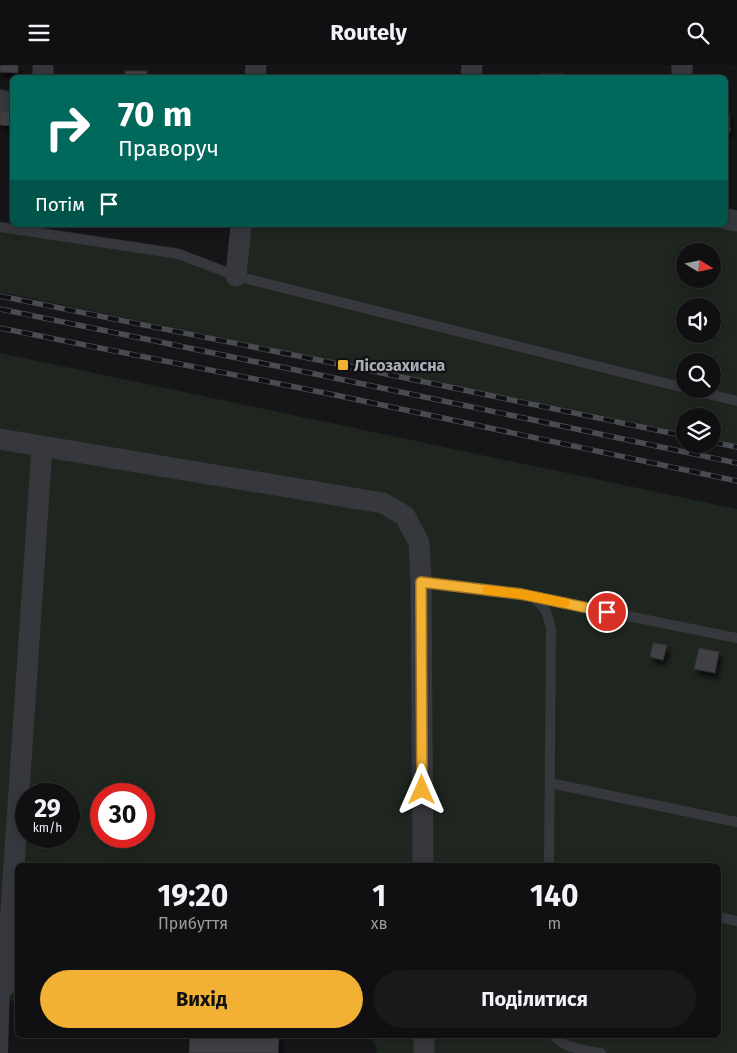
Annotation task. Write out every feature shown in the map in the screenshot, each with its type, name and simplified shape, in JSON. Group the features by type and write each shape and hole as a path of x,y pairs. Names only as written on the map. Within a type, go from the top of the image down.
{"street":[{"path":"236,276 241,227"},
{"path":"0,439 383,503 405,516 419,543 421,582 423,863"},
{"path":"3,988 42,447"},
{"path":"424,1038 424,1053"}],"lane":[{"path":"0,227 179,254 236,276 676,386"},
{"path":"721,397 737,401"},
{"path":"421,582 533,597 737,638"},
{"path":"533,597 543,605 548,615 551,630 550,863"},
{"path":"550,783 737,822"},
{"path":"721,917 737,921"},
{"path":"3,988 3,1053"},
{"path":"556,1038 573,1047 602,1053"}],"shaded area":[{"path":"0,222 10,224 10,227 36,227 178,248 243,273 248,227 712,227 737,230 737,444 721,441 721,408 676,408 676,431 0,292"},
{"path":"0,353 737,509 737,1053 376,1053 377,1048 370,1038 721,1038 721,863 15,863 15,1001 0,1000"}],"building":[{"path":"0,65 18,65 18,73 0,72"},
{"path":"125,71 147,71 147,75 125,75"},
{"path":"541,74 563,74 563,75"},
{"path":"0,110 10,111 10,126 0,125"},
{"path":"728,113 729,113 730,132 728,132"},
{"path":"653,643 667,645 663,660 650,657"},
{"path":"699,648 719,652 715,673 694,669"},
{"path":"190,1038 279,1038 278,1053 189,1053"}],"railway":[{"path":"0,296 676,434"},
{"path":"0,309 737,463"},
{"path":"0,328 340,396 737,481"},
{"path":"721,444 737,447"}],"slow traffic":[{"path":"487,590 521,594 565,603"}],"place":[{"name":"Лісозахисна","path":"343,365"}],"route":[{"path":"422,790 421,582 521,594 607,612"}]}
